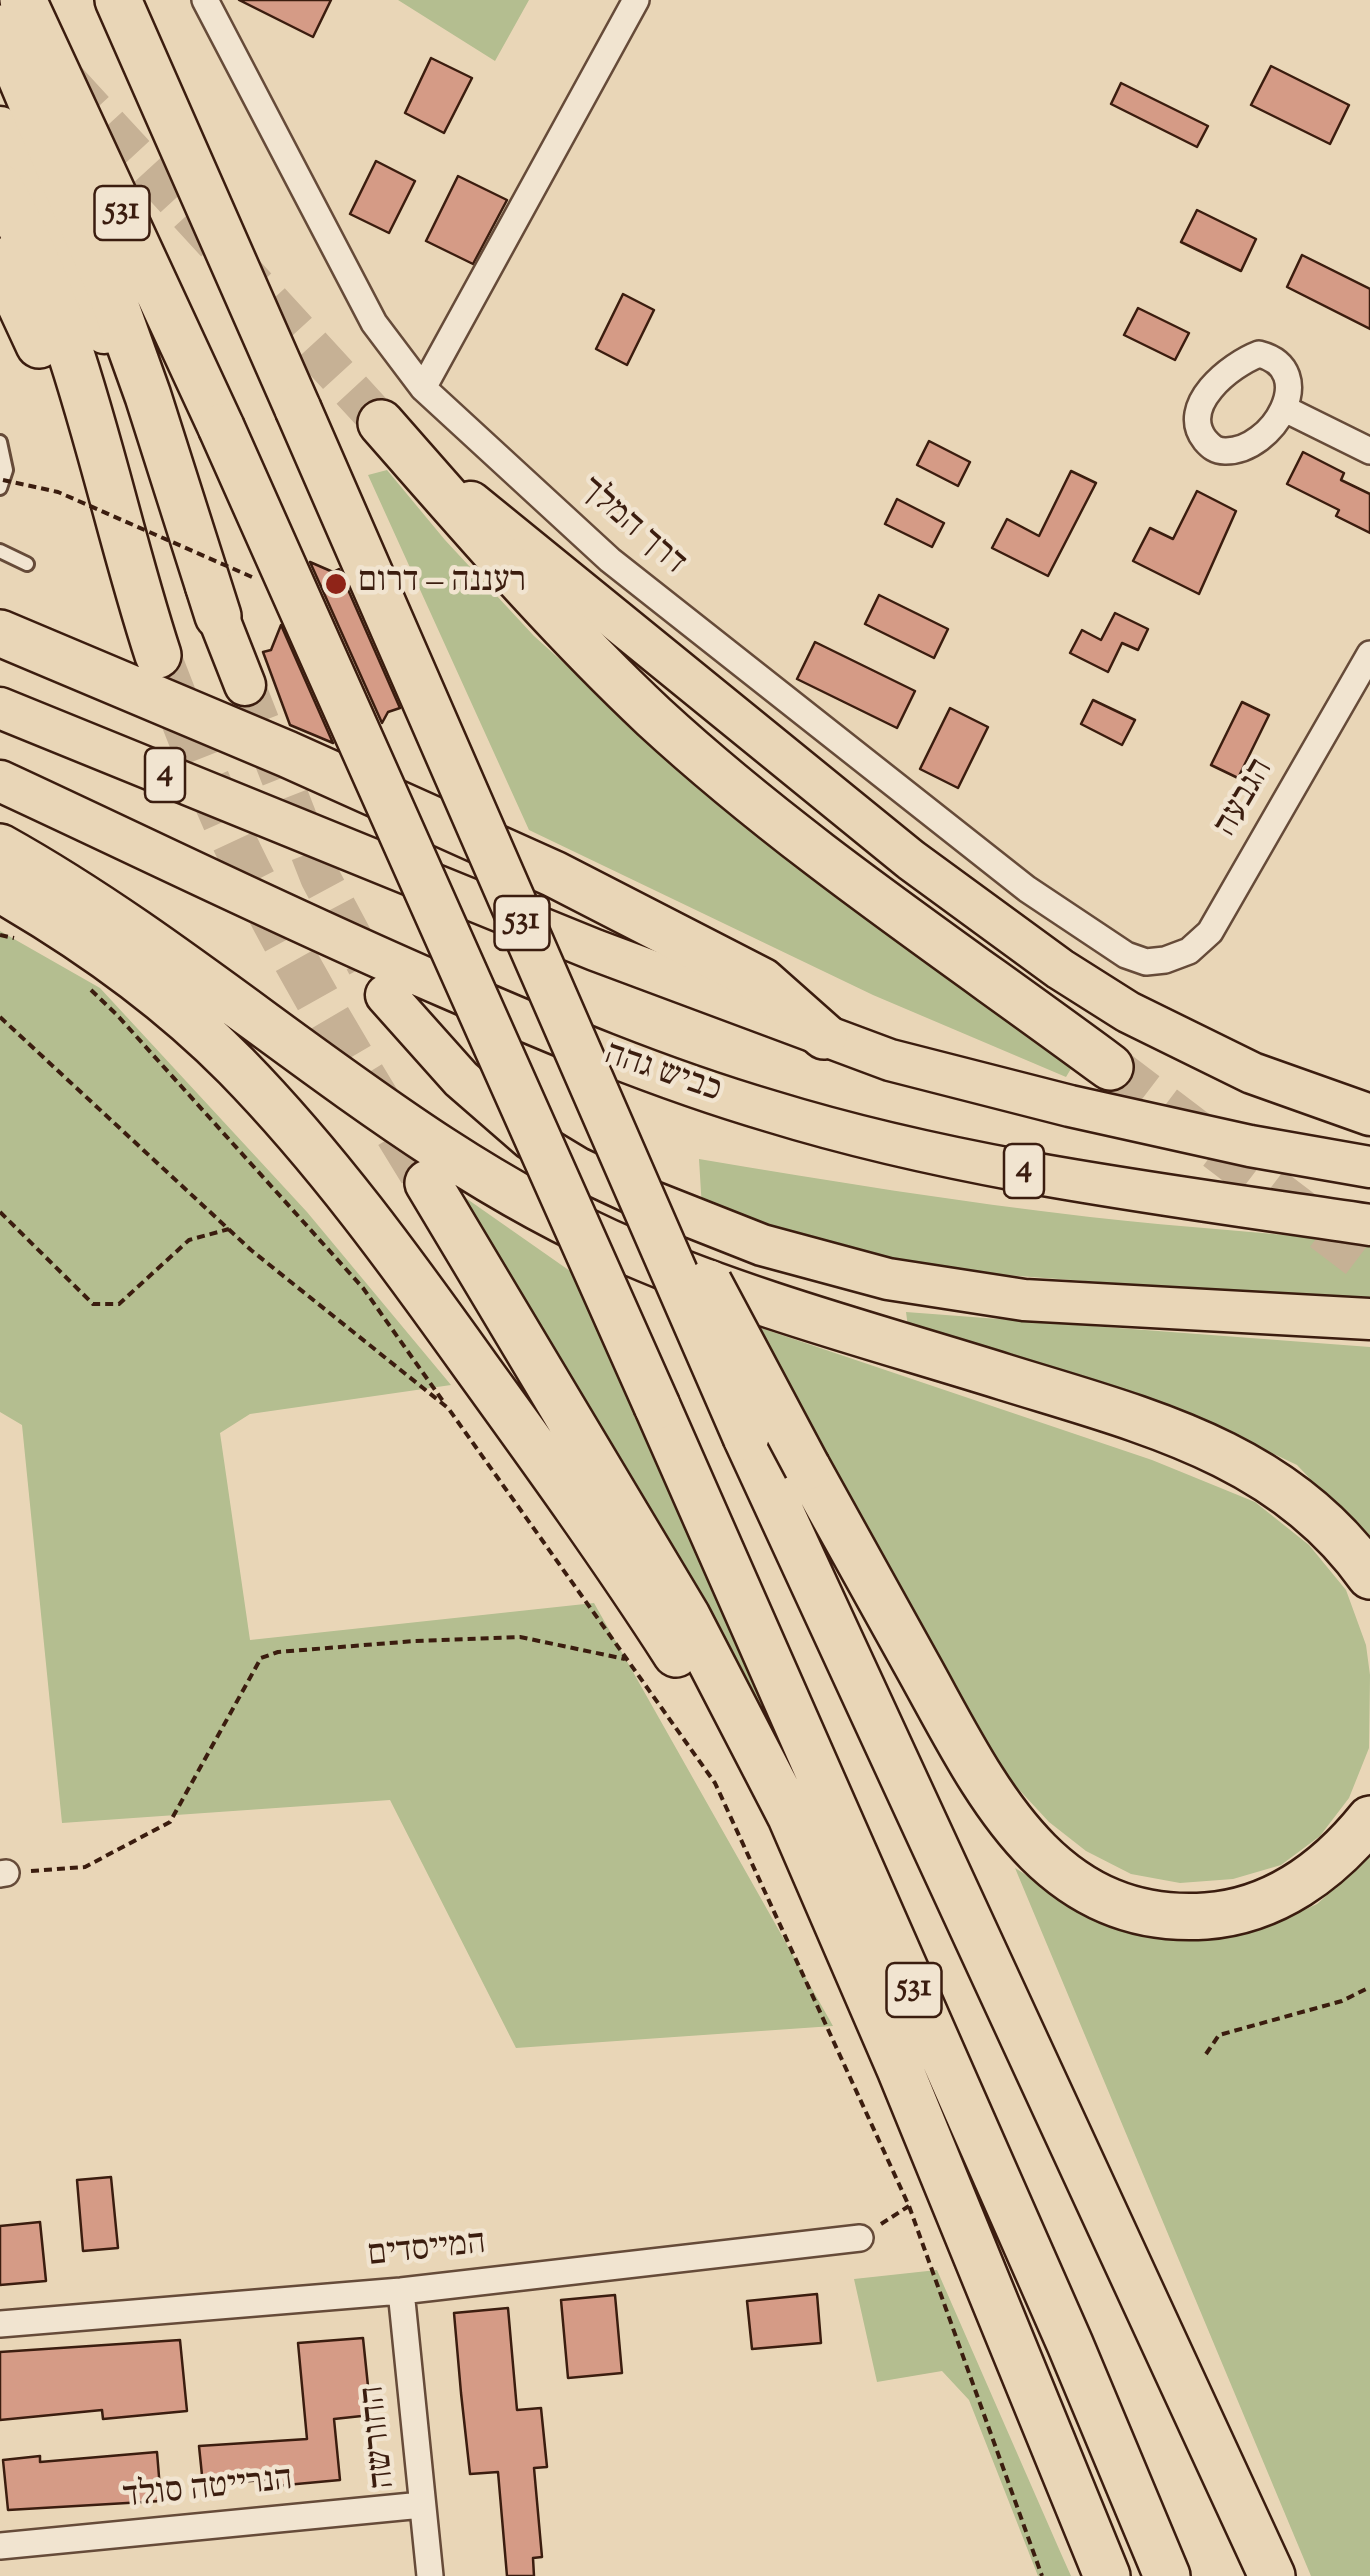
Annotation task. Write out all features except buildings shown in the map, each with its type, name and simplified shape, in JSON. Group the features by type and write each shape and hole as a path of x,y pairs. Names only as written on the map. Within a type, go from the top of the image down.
{"highway":[{"name":"531","path":"23,0 221,427 656,1406 1062,2326 1166,2576"},
{"name":"531","path":"118,0 746,1437 1272,2576"},
{"path":"0,28 109,287 218,616"},
{"path":"0,127 46,204 80,277 245,685"},
{"path":"0,187 31,246 65,336 154,645 48,365 0,261"},
{"path":"379,420 583,648 726,780 1110,1066"},
{"path":"379,420 480,510 778,754 911,860 1060,969 1128,1012 1210,1054 1268,1080 1370,1115"},
{"path":"0,633 286,754 554,874 762,981 824,1036"},
{"name":"4","path":"0,708 384,866 890,1060 1070,1106 1250,1146 1370,1167"},
{"name":"כביש גהה","path":"0,782 322,934 582,1047 771,1112 959,1158 1079,1181 1370,1224"},
{"path":"0,848 143,937 426,1140 518,1198 596,1237 676,1270 1113,1411 1210,1447 1248,1465 1286,1490 1346,1543 1370,1576"},
{"path":"0,890 115,962 233,1063 289,1122 396,1255 589,1524 683,1665 738,1758 900,2069"},
{"path":"526,930 807,1467 981,1780 1030,1845 1081,1888 1133,1909 1192,1917 1218,1915 1282,1894 1337,1858 1370,1819"},
{"path":"386,995 461,1080 530,1139 578,1168 638,1196 762,1245 888,1279 1024,1300 1370,1319"},
{"path":"428,1183 613,1488 732,1700 790,1817 900,2069 1107,2576"}],"street":[{"name":"דרך המלך","path":"205,0 374,323 423,388 610,560 1027,889 1126,955 1146,962 1165,960"},
{"path":"423,388 636,0"},
{"path":"1285,409 1370,452"},
{"name":"הגבעה","path":"1165,960 1189,951 1210,932 1370,654"},
{"name":"המייסדים","path":"0,2324 401,2291 860,2238"},
{"name":"החורשה","path":"401,2291 430,2576"},
{"name":"הנרייטה סולד","path":"0,2546 422,2505"}],"lane":[{"path":"0,442 6,458 2,484"},
{"path":"0,551 27,564"}],"path":[{"path":"2,484 58,492 256,579"},
{"path":"0,935 16,939"},
{"path":"90,990 117,1015 362,1288 714,1783 909,2206 1042,2576"},
{"path":"0,1017 229,1229 448,1408"},
{"path":"0,1212 93,1304 119,1304 189,1240 229,1229"},
{"path":"3,1874 85,1867 170,1822 261,1658 278,1652 416,1641 520,1638 625,1659"},
{"path":"1206,2054 1219,2035 1342,2001 1370,1987"},
{"path":"860,2238 909,2206"}],"green space":[{"path":"398,0 529,0 495,61"},
{"path":"387,470 534,636 734,817 1075,1062 1066,1077 873,995 529,830 368,475"},
{"path":"0,931 100,988 307,1212 451,1385 250,1414 220,1433 250,1640 594,1603 833,2026 516,2048 390,1800 62,1823 22,1425 0,1412"},
{"path":"699,1159 1041,1211 1370,1245 1370,1298 964,1272 851,1255 702,1209"},
{"path":"440,1180 580,1278 680,1499 802,1794 645,1499 509,1281"},
{"path":"906,1312 1370,1347 1370,1550 1297,1465 1173,1406 1123,1389 910,1342"},
{"path":"752,1325 1152,1460 1255,1502 1309,1545 1346,1590 1366,1645 1370,1675 1369,1748 1349,1798 1320,1836 1281,1865 1233,1879 1180,1883 1131,1874 1086,1851 1049,1822 1011,1781 972,1720"},
{"path":"1370,1852 1370,2576 1311,2576 1015,1868 1084,1911 1209,1935 1270,1926 1317,1904"},
{"path":"937,2270 1071,2576 1038,2576 969,2400 942,2371 877,2382 854,2279"}],"tunnel":[{"path":"67,81 376,417"},
{"path":"158,655 246,866 333,1026 428,1183"},
{"path":"245,685 320,877 367,965"},
{"path":"1110,1067 1370,1264"}],"place":[{"name":"רעננה – דרום","path":"336,584"}]}
